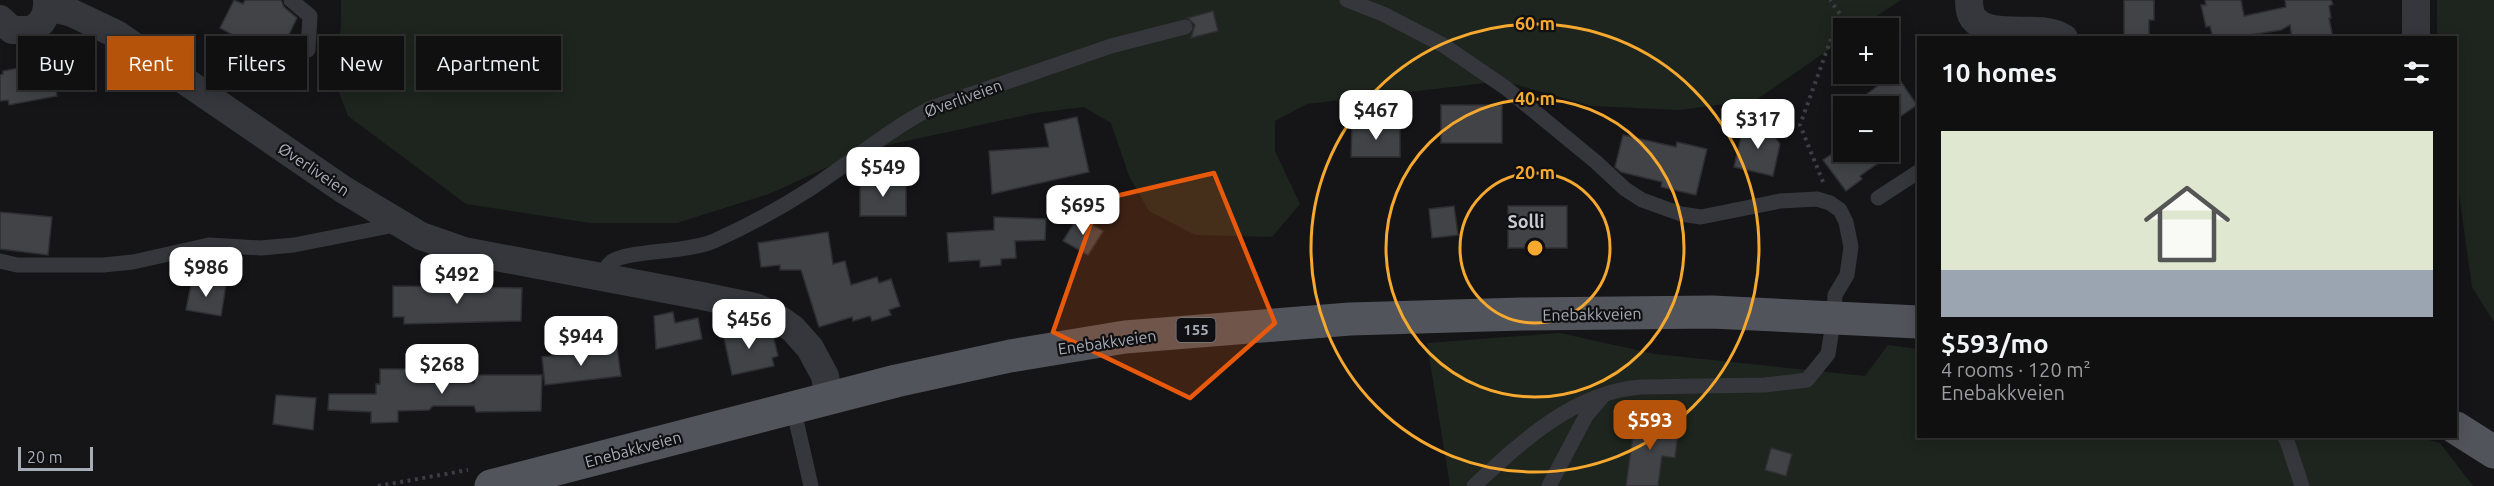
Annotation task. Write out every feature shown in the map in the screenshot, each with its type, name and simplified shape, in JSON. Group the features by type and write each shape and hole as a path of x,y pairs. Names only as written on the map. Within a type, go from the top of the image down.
{"main road":[{"name":"Enebakkveien","path":"491,486 829,398 1010,356 1125,337 1361,318 1557,314 1712,312 1917,322"},
{"path":"2457,429 2494,452"}],"street":[{"path":"1969,0 1973,18 1983,26 1996,29 2044,30 2059,36"},
{"path":"2416,0 2416,36"},
{"name":"Øverliveien","path":"0,19 12,30 30,30 44,19 47,4 118,35 344,190 421,236 464,251 755,307 772,314 794,329 810,348 825,376 829,398"}],"lane":[{"path":"291,0 310,16 308,50"},
{"path":"1347,0 1383,14 1443,45 1506,88 1596,162 1625,189 1642,200 1682,214 1701,217 1780,201 1818,199 1840,210 1846,222 1851,247 1847,275 1835,295 1828,354 1807,380 1766,385 1621,388 1580,404 1526,439 1474,486"},
{"name":"Øverliveien","path":"603,278 606,267 618,258 691,249 712,242 758,219 809,189 910,118 931,108 1111,46 1185,27"},
{"path":"1878,198 1917,173"},
{"path":"0,261 17,265 103,265 133,262 209,245 261,248 294,245 400,224"},
{"path":"1549,486 1586,416 1604,394"},
{"path":"793,407 811,486"},
{"path":"2285,438 2302,486"}],"path":[{"path":"1830,0 1840,14 1800,125 1833,205"}],"highlighted area":[{"path":"1214,173 1275,323 1190,398 1053,332 1099,200"}],"shaded area":[{"path":"341,0 1901,0 1874,18 1833,18 1833,47 1756,100 1679,110 1592,106 1503,81 1307,104 1275,121 1275,151 1300,204 1272,237 1195,235 1149,211 1129,176 1111,123 1084,107 1035,113 865,150 769,194 677,223 590,223 466,204 348,116 338,90 404,90 404,36 339,36"},
{"path":"2437,0 2494,0 2494,322 2472,287 2457,179 2457,36 2437,36"},
{"path":"1560,333 1655,354 1865,376 1888,345 1917,349 1917,438 2422,438 2440,443 2473,486 1450,486 1427,343"}],"building":[{"path":"234,0 243,4 245,0 281,0 284,7 297,18 288,36 235,36 220,28"},
{"path":"2124,0 2154,0 2154,20 2149,20 2149,36 2124,36"},
{"path":"2205,0 2241,0 2244,16 2286,7 2285,0 2331,0 2333,4 2329,6 2331,18 2329,18 2333,36 2292,36 2290,25 2281,30 2249,36 2212,36 2210,26 2206,27 2201,5 2206,5"},
{"path":"1213,11 1218,31 1191,38 1195,25 1188,18"},
{"path":"18,68 18,90 56,90 57,96 9,105 8,100 0,101 0,75 3,71"},
{"path":"1899,79 1917,105 1899,117 1899,96 1868,96 1867,94 1880,84 1899,84"},
{"path":"1441,105 1502,105 1502,143 1441,143"},
{"path":"1077,117 1089,172 992,194 989,151 1049,147 1044,124"},
{"path":"1744,123 1770,129 1780,144 1773,176 1734,167"},
{"path":"1352,125 1400,126 1400,157 1351,157"},
{"path":"1623,135 1676,147 1677,142 1707,149 1696,195 1661,187 1662,182 1621,172 1615,167"},
{"path":"1833,153 1833,162 1880,162 1860,176 1862,179 1846,191 1823,160"},
{"path":"860,180 906,180 906,216 860,216"},
{"path":"1454,206 1458,235 1432,238 1429,209"},
{"path":"1508,206 1567,206 1567,248 1508,248"},
{"path":"0,212 52,217 48,255 0,249"},
{"path":"1078,216 1103,231 1088,255 1063,241"},
{"path":"994,217 1046,219 1045,240 1015,241 1016,258 1001,259 1001,265 980,267 980,260 949,262 947,233 994,230"},
{"path":"828,232 833,264 845,261 851,285 877,277 879,283 891,279 900,306 889,310 891,315 872,321 870,316 853,321 852,317 819,327 801,270 780,270 780,265 761,267 758,243"},
{"path":"192,279 226,285 221,316 186,310"},
{"path":"393,286 522,288 521,321 404,324 404,317 393,317"},
{"path":"673,312 675,323 698,318 702,339 656,349 654,316"},
{"path":"739,326 765,336 773,335 778,356 772,358 774,366 732,375 722,329"},
{"path":"617,348 621,376 545,385 542,357"},
{"path":"380,369 428,369 428,383 474,383 474,375 542,375 541,411 476,412 474,406 433,406 429,410 398,411 398,422 371,423 371,412 328,410 329,394 376,394 376,384 380,384"},
{"path":"276,395 316,398 313,430 273,424"},
{"path":"1635,419 1679,424 1675,458 1662,456 1658,486 1626,486"},
{"path":"1771,448 1792,454 1786,476 1765,470"}],"district":[{"name":"Solli","path":"1526,222"}]}
